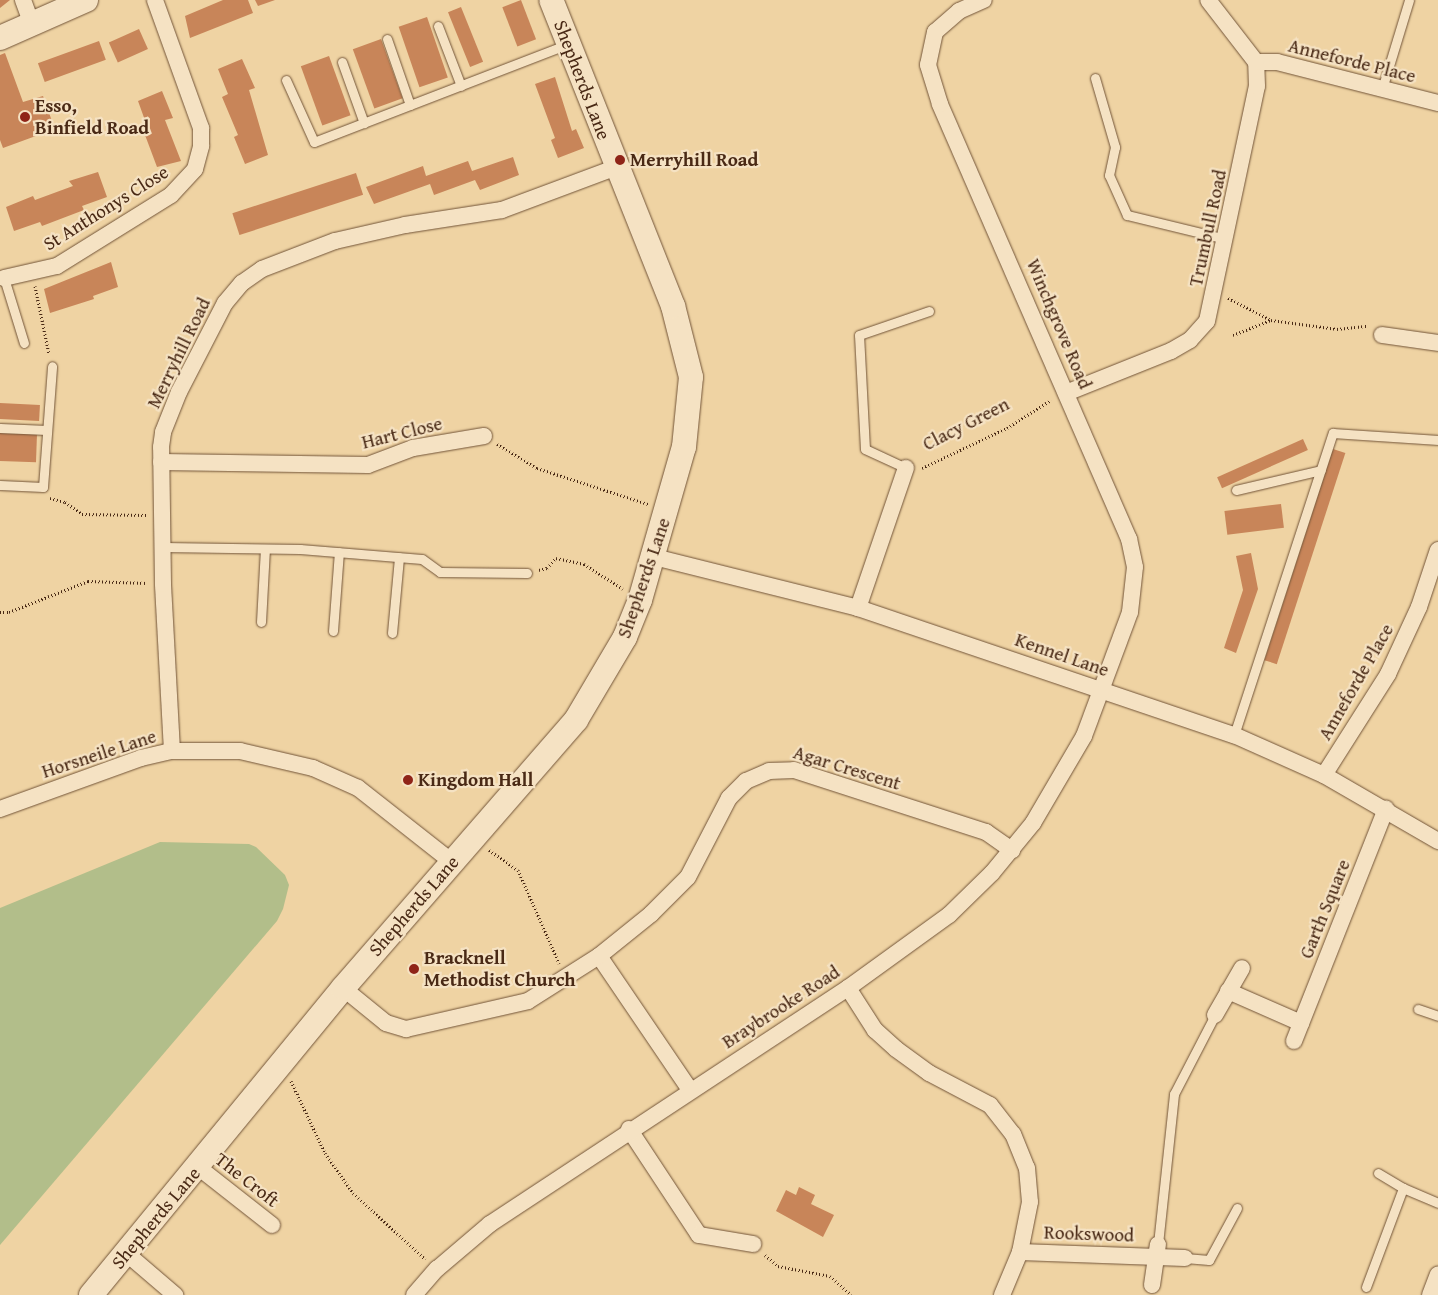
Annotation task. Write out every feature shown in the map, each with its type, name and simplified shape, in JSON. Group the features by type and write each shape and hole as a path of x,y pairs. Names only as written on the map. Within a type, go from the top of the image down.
{"street":[{"path":"23,0 32,26"},
{"path":"0,38 32,26 86,0"},
{"name":"St Anthonys Close","path":"2,277 57,266 171,194 195,169 201,146 200,128 155,0"},
{"name":"Shepherds Lane","path":"91,1295 343,988 588,702 625,638 640,600 667,511 687,428 691,377 672,306 551,0"},
{"name":"Winchgrove Road","path":"984,0 959,10 935,32 928,66 940,104 1130,539 1135,567 1130,612 1101,690"},
{"path":"1208,0 1256,62"},
{"name":"Trumbull Road","path":"1066,393 1190,340 1207,321 1216,291 1257,86 1256,62"},
{"name":"Anneforde Place","path":"1256,62 1277,62 1438,103"},
{"name":"Merryhill Road","path":"172,751 163,584 161,462 163,432 209,331 225,303 242,283 262,269 343,239 405,225 502,210 616,167"},
{"path":"1382,335 1438,343"},
{"name":"Hart Close","path":"161,462 368,465 413,448 484,436"},
{"name":"Clacy Green","path":"858,608 906,468"},
{"name":"Anneforde Place","path":"1324,776 1392,666 1419,608 1438,550"},
{"name":"Kennel Lane","path":"654,557 858,608 1234,735 1324,776 1386,809 1438,841"},
{"name":"Braybrooke Road","path":"421,1293 436,1269 490,1224 629,1129 848,988 949,916 1012,850 1069,766 1101,690"},
{"name":"Horsneile Lane","path":"0,809 141,758 172,751 240,751 292,761 320,770 364,793 452,862"},
{"name":"Agar Crescent","path":"343,988 386,1023 411,1028 528,1001 599,956 651,914 688,877 729,798 746,781 768,771 794,770 977,830 1012,850"},
{"name":"Garth Square","path":"1294,1041 1386,809"},
{"path":"599,956 690,1090"},
{"path":"1215,1015 1242,968"},
{"path":"848,988 875,1030 896,1049 929,1073 990,1105 1013,1134 1021,1150 1030,1185 1028,1218 1020,1252 1002,1295"},
{"path":"1228,991 1301,1023"},
{"path":"629,1129 699,1235 754,1244"},
{"name":"The Croft","path":"198,1167 272,1224"},
{"name":"Rookswood","path":"1151,1290 1157,1250"},
{"name":"Rookswood","path":"1020,1252 1157,1250 1185,1258"},
{"path":"126,1253 175,1295"},
{"path":"1430,1295 1438,1274"}],"lane":[{"path":"1382,89 1409,0"},
{"path":"438,26 461,86"},
{"path":"387,39 410,105"},
{"path":"286,80 314,142 568,44"},
{"path":"342,62 364,123"},
{"path":"1095,78 1115,147 1110,175 1128,215 1226,239"},
{"name":"St Anthonys Close","path":"2,277 24,343"},
{"path":"906,468 865,449 859,335 929,311"},
{"path":"0,485 43,487 52,366"},
{"path":"0,428 47,430"},
{"path":"1234,735 1333,433 1438,440"},
{"path":"1236,490 1321,470"},
{"path":"163,547 339,552 422,559 440,572 527,573"},
{"path":"261,622 264,549"},
{"path":"333,630 339,552"},
{"path":"392,633 399,557"},
{"path":"1418,1009 1438,1016"},
{"path":"1157,1250 1174,1094 1215,1015"},
{"path":"1378,1173 1403,1188 1438,1203"},
{"path":"1366,1287 1403,1188"},
{"name":"Rookswood","path":"1185,1258 1209,1260 1237,1208"}],"path":[{"path":"34,271 36,298 52,366"},
{"path":"1216,291 1271,320 1337,329 1373,325 1382,335"},
{"path":"1233,335 1271,320"},
{"name":"Clacy Green","path":"906,468 926,468 1007,428 1045,402 1066,393"},
{"path":"484,436 537,468 667,511"},
{"path":"43,487 51,499 65,502 82,514 162,516"},
{"path":"527,573 547,568 556,558 584,564 640,600"},
{"path":"0,612 9,612 88,581 163,584"},
{"path":"472,838 518,870 565,978"},
{"path":"281,1065 325,1153 354,1193 436,1269"},
{"path":"754,1244 778,1266 830,1276 851,1295"}],"green space":[{"path":"160,842 249,844 256,847 285,875 289,885 283,909 277,921 0,1245 0,908"}],"building":[{"path":"0,0 10,0 0,8"},
{"path":"223,0 248,0 253,13 190,38 185,16"},
{"path":"255,0 275,0 258,6"},
{"path":"521,0 536,39 517,46 502,7"},
{"path":"461,7 483,62 470,67 448,12"},
{"path":"427,17 448,78 419,87 399,27"},
{"path":"139,29 148,49 118,63 109,42"},
{"path":"381,39 403,98 374,108 353,49"},
{"path":"99,41 106,60 45,82 38,63"},
{"name":"Esso, Binfield Road","path":"5,53 23,102 43,96 53,124 42,128 44,133 3,148 0,140 0,55"},
{"path":"329,56 351,115 322,125 301,66"},
{"path":"242,59 255,88 249,90 268,155 245,164 234,137 238,135 222,97 228,94 218,69"},
{"path":"555,77 572,131 576,129 584,148 558,158 551,140 555,138 535,84"},
{"path":"162,91 173,118 165,120 181,161 157,167 142,127 147,126 138,101"},
{"path":"513,157 519,175 480,190 475,180 434,195 430,184 374,204 366,187 423,166 426,176 468,161 472,171"},
{"path":"98,172 107,197 82,206 84,210 42,226 40,222 14,231 6,207 33,196 35,200 73,186 69,181"},
{"path":"356,173 363,195 239,235 232,213"},
{"path":"111,262 118,287 93,296 94,299 50,313 44,289"},
{"path":"0,403 40,405 39,421 0,419"},
{"path":"0,433 37,434 36,462 0,461"},
{"path":"1303,439 1308,450 1222,488 1217,477"},
{"path":"1333,449 1345,453 1277,664 1264,660"},
{"path":"1281,504 1284,528 1227,535 1224,511"},
{"path":"1251,553 1258,589 1236,653 1224,648 1243,590 1236,556"},
{"path":"799,1187 815,1195 811,1204 834,1215 823,1237 776,1211 786,1190 796,1195"}],"place":[{"name":"Esso, Binfield Road","path":"25,117"},
{"name":"Merryhill Road","path":"620,160"},
{"name":"Kingdom Hall","path":"408,780"},
{"name":"Bracknell Methodist Church","path":"414,969"}]}
